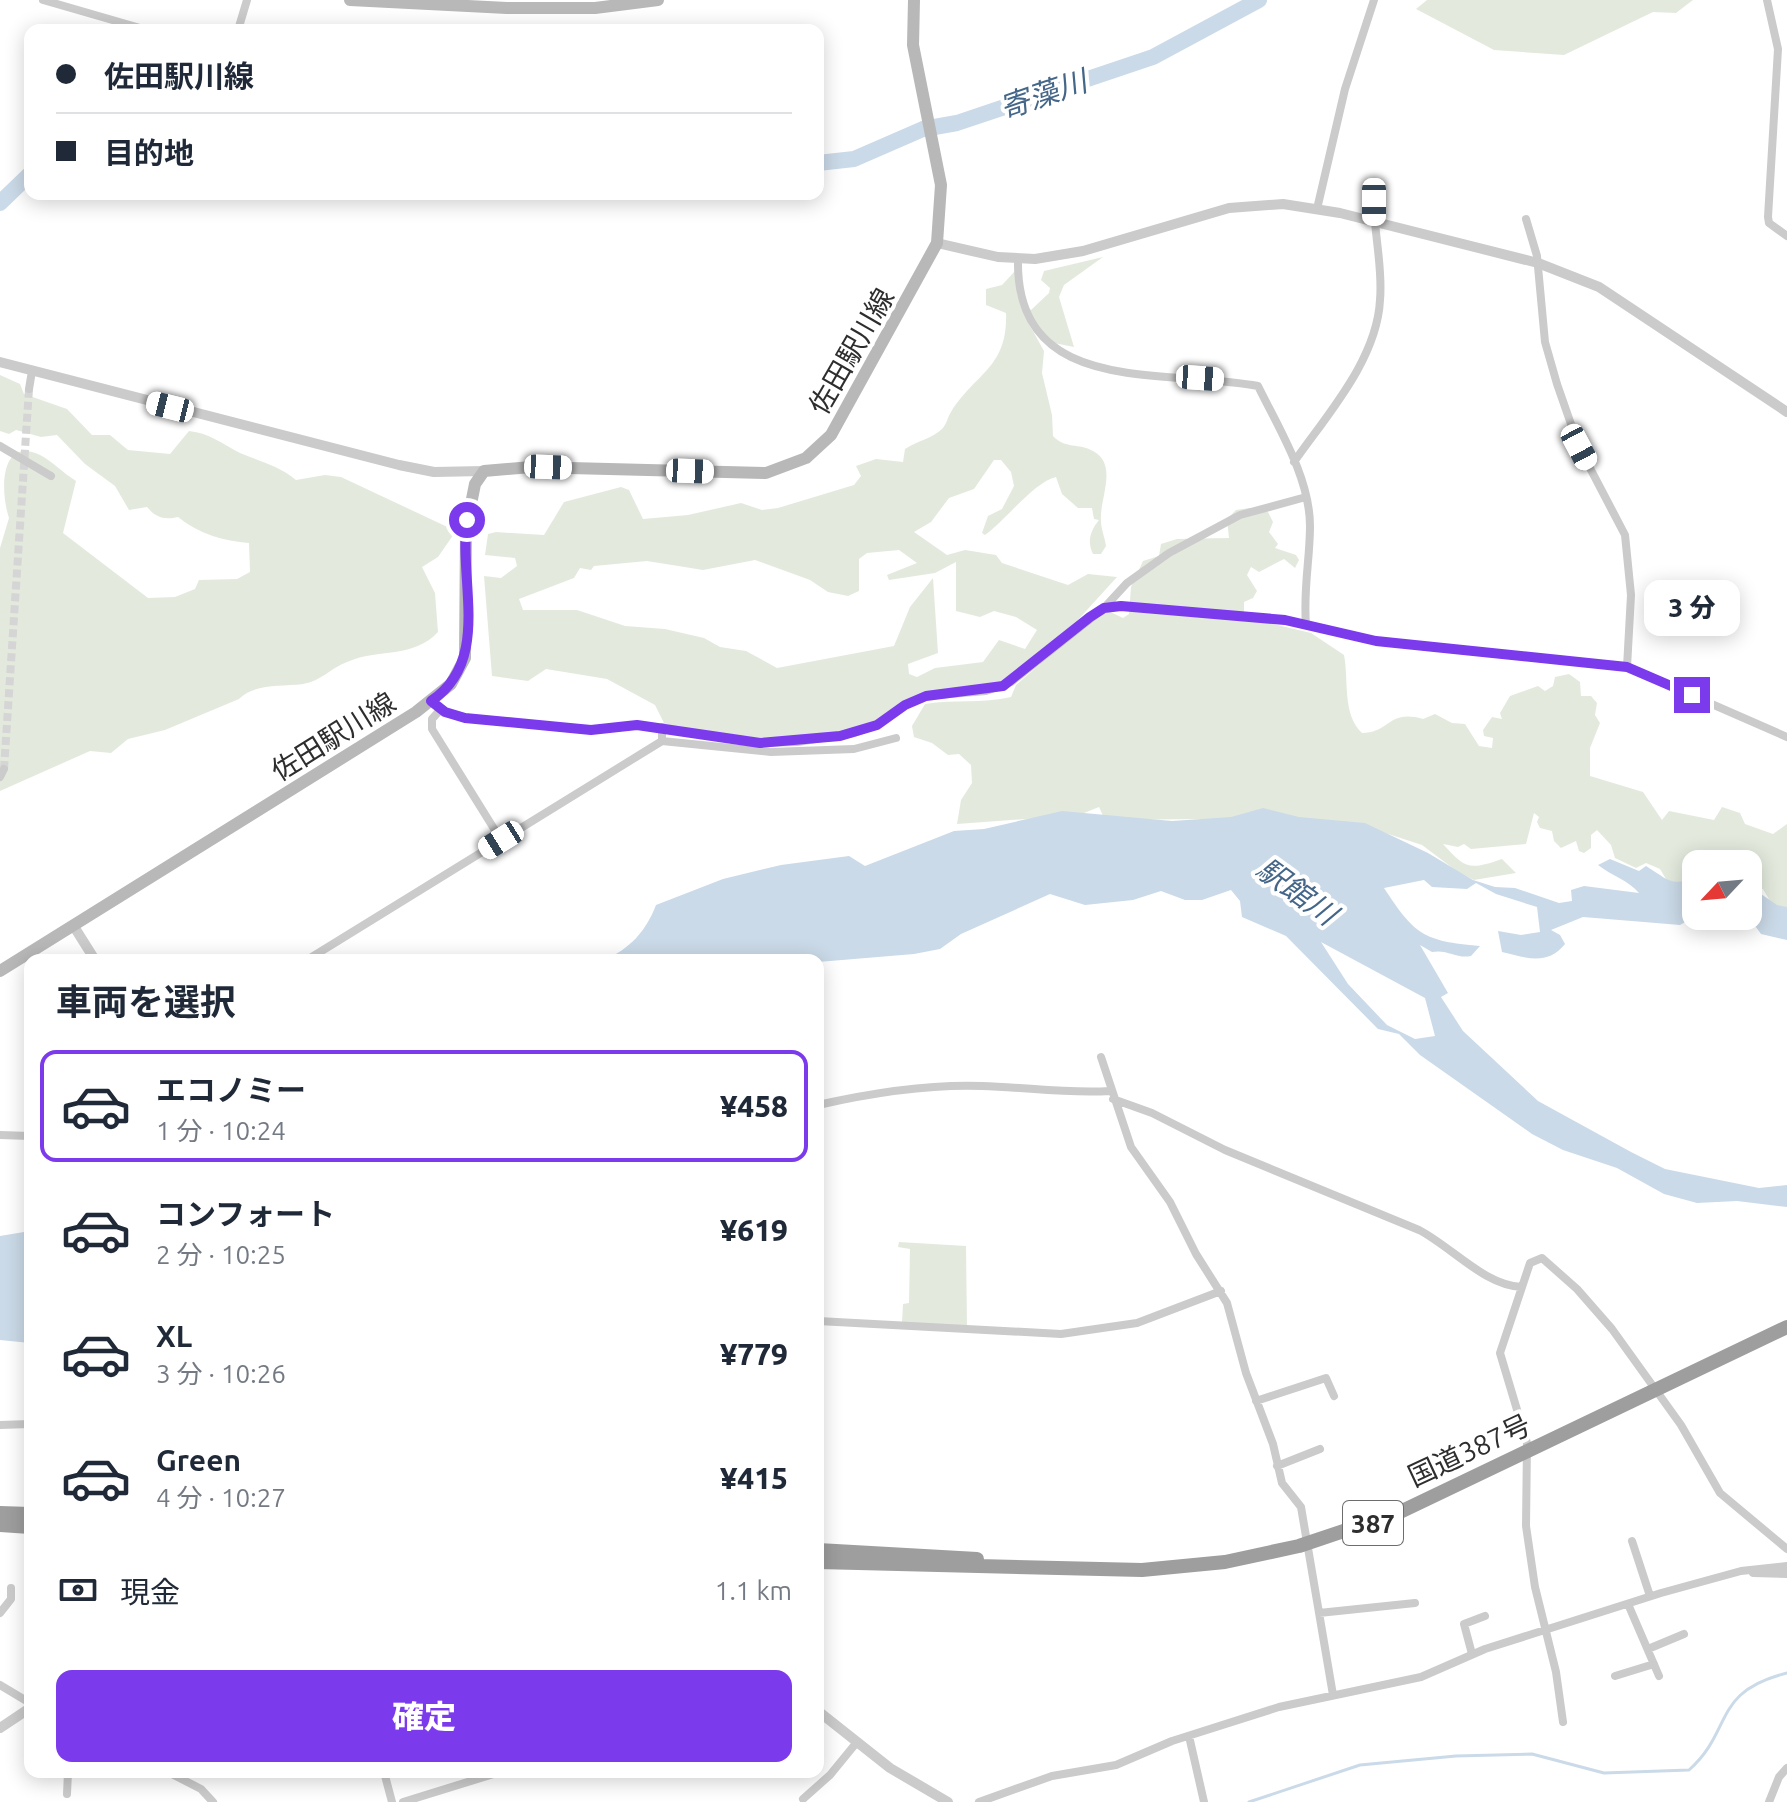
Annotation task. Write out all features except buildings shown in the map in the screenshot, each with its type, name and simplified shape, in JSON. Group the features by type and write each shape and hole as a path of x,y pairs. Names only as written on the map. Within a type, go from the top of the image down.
{"highway":[{"name":"国道387号","path":"824,1562 1061,1568 1185,1567 1237,1560 1310,1544 1378,1521 1787,1327"},
{"path":"0,1513 24,1514"},
{"path":"0,1525 24,1527"},
{"name":"国道387号","path":"824,1550 1061,1568"}],"main road":[{"path":"350,0 507,8 595,8 658,0"},
{"name":"佐田駅川線","path":"27,954 436,705 451,684 467,650 466,529 475,484 484,471 540,467 757,473 798,462 821,447 837,427 937,243 942,204 913,45 914,0"},
{"name":"佐田駅川線","path":"0,971 24,956"}],"street":[{"path":"43,0 126,24"},
{"path":"240,24 247,0"},
{"path":"1317,209 1345,89 1374,0"},
{"path":"1767,0 1778,49 1768,217 1769,223 1787,236"},
{"path":"1294,462 1357,369 1374,328 1380,305 1381,279 1374,202"},
{"path":"937,243 1018,259 1083,251 1229,208 1283,204 1317,209 1538,263 1599,287 1787,412"},
{"path":"1526,219 1538,263 1545,342 1557,384 1579,447 1625,535 1631,595 1627,667"},
{"path":"1018,259 1017,282 1028,314 1038,333 1056,350 1089,366 1146,376 1229,380 1258,386 1294,462 1306,497 1310,528 1303,604 1306,625"},
{"path":"0,362 412,468 484,471"},
{"path":"29,389 32,371"},
{"path":"0,446 51,476"},
{"path":"501,840 432,729 436,705 465,718 591,730 630,724 760,743 797,742 854,733 877,725 905,705 926,696 1003,686 1104,608 1144,570 1240,515 1306,497"},
{"path":"1104,608 1146,608 1306,625 1376,641 1627,667 1787,737"},
{"path":"662,727 662,741"},
{"path":"317,954 662,741 771,752 854,749 896,738"},
{"path":"73,925 91,954"},
{"path":"1101,1057 1136,1156 1170,1202 1196,1254 1221,1291 1256,1401 1272,1440 1284,1488 1301,1507 1310,1544 1333,1695"},
{"path":"824,1104 875,1094 962,1086 1112,1095 1225,1150 1419,1230 1445,1244 1494,1281 1522,1287"},
{"path":"0,1135 24,1136"},
{"path":"1563,1722 1546,1629 1533,1580 1526,1526 1526,1436 1500,1353 1530,1263 1542,1258 1602,1317 1658,1389 1685,1431 1707,1476 1720,1493 1787,1549"},
{"path":"824,1321 1061,1334 1137,1323 1221,1291"},
{"path":"1256,1401 1326,1378 1334,1396"},
{"path":"0,1425 24,1424"},
{"path":"1277,1466 1320,1449"},
{"path":"1632,1541 1650,1596"},
{"path":"979,1802 1052,1776 1116,1765 1189,1736 1287,1705 1421,1677 1472,1654 1650,1596 1737,1572 1787,1566"},
{"path":"1737,1572 1787,1574"},
{"path":"0,1613 11,1598 11,1588"},
{"path":"1319,1613 1415,1603"},
{"path":"1628,1604 1659,1676"},
{"path":"1472,1654 1464,1624 1485,1616"},
{"path":"1648,1649 1684,1634"},
{"path":"1615,1676 1654,1664"},
{"path":"0,1685 24,1702"},
{"path":"0,1728 24,1710"},
{"path":"824,1716 897,1773 948,1802"},
{"path":"1189,1736 1204,1802"},
{"path":"803,1799 830,1775 857,1742"},
{"path":"1769,1802 1779,1777 1787,1768"},
{"path":"67,1794 68,1778"},
{"path":"180,1778 201,1789 213,1802"},
{"path":"386,1778 392,1802"},
{"path":"403,1802 481,1778"}],"shaded area":[{"path":"1427,0 1693,0 1676,13 1653,12 1564,55 1494,50 1416,9"},
{"path":"1103,257 1064,285 1059,297 1074,347 1054,343 1029,324 1044,351 1042,373 1052,415 1053,436 1062,443 1093,451 1105,465 1101,521 1106,546 1101,554 1093,554 1090,537 1099,520 1094,519 1092,508 1078,508 1062,494 1056,477 1038,486 993,529 985,535 982,533 988,516 1002,509 1014,486 1011,472 1001,460 994,460 974,489 949,498 931,522 914,532 947,555 965,550 996,555 1002,563 1068,585 1088,574 1117,577 1076,622 1012,676 993,685 927,692 883,719 845,734 753,741 665,725 655,705 607,679 546,669 528,681 492,676 484,576 501,578 517,566 515,558 485,555 488,534 544,535 564,502 621,487 629,490 643,519 688,515 741,503 762,510 778,508 854,485 861,476 856,466 876,459 903,462 905,449 944,427 960,399 996,358 1002,346 1006,313 986,305 986,289 1002,285 1015,271 1021,301 1031,310 1049,293 1050,288 1041,280 1044,271","holes":["899,550 917,563 887,575 889,580 935,573 956,562 956,611 980,617 994,611 1016,617 1037,630 1025,649 999,640 983,662 935,668 917,677 909,674 908,664 938,653 933,578 910,607 894,646 777,668 746,651 720,647 704,638 665,629 625,626 577,610 523,610 519,599 574,578 580,568 591,570 594,566 647,561 703,570 755,560 810,580 828,592 848,596 859,591 859,559 867,553"]},
{"path":"0,375 20,384 24,394 67,409 92,435 110,435 128,450 170,454 189,431 196,432 210,436 296,480 325,475 341,477 456,531 438,557 422,567 435,593 438,632 418,646 359,658 303,684 253,690 239,699 165,730 128,739 111,753 90,751 0,791 0,548 9,518 4,481 10,459 17,453 27,451 40,455 76,481 63,533 148,598 175,597 195,589 199,580 237,579 250,572 249,543 212,536 178,517 157,516 147,507 129,510 115,486 85,464 57,435 41,437 16,430 9,434 0,431"},
{"path":"1250,508 1268,512 1273,522 1269,532 1278,544 1275,548 1296,555 1299,560 1295,568 1284,559 1259,572 1251,567 1247,575 1257,591 1253,598 1244,602 1244,617 1311,633 1344,655 1351,716 1362,733 1403,717 1423,719 1435,714 1452,723 1465,724 1479,746 1492,748 1493,738 1484,736 1483,730 1492,717 1502,719 1500,713 1510,696 1538,686 1545,691 1553,686 1555,677 1569,674 1580,682 1581,696 1591,696 1597,703 1595,715 1600,723 1590,748 1590,776 1643,792 1662,820 1669,811 1714,820 1722,807 1740,813 1745,824 1773,834 1787,824 1787,913 1773,906 1762,889 1762,850 1682,850 1682,887 1669,884 1660,869 1646,863 1636,868 1615,858 1611,845 1597,830 1591,835 1591,848 1584,853 1579,851 1576,841 1561,848 1554,841 1552,831 1540,828 1537,822 1539,817 1534,813 1526,844 1471,849 1464,844 1458,847 1443,844 1468,865 1482,865 1502,859 1516,873 1474,880 1422,845 1379,831 1202,819 1105,820 1099,807 1079,815 957,824 961,800 972,783 971,765 959,754 948,755 932,743 914,737 912,726 925,704 1011,697 1016,685 1104,609 1123,618 1129,614 1131,587 1143,561 1159,556 1161,544 1177,539 1229,538 1227,519 1236,510"},
{"path":"899,1242 966,1246 967,1327 902,1322 903,1304 909,1303 910,1249 898,1247"}],"water":[{"name":"駅館川","path":"1263,808 1299,817 1365,823 1428,853 1473,880 1495,887 1515,888 1559,903 1572,901 1571,890 1584,886 1639,893 1598,865 1610,859 1639,871 1646,866 1665,878 1675,882 1682,880 1680,925 1583,917 1551,930 1560,935 1565,944 1544,958 1502,952 1498,931 1521,935 1540,932 1537,907 1496,894 1476,883 1467,889 1432,887 1424,880 1384,888 1404,916 1422,933 1445,941 1480,946 1466,957 1432,952 1420,945 1448,993 1441,997 1463,1031 1538,1101 1665,1169 1759,1188 1787,1185 1787,1207 1737,1201 1697,1203 1664,1194 1617,1168 1563,1150 1532,1134 1420,1055 1399,1034 1378,1029 1286,936 1242,917 1240,901 1231,890 1202,900 1185,900 1161,891 1133,900 1085,905 1050,894 961,934 940,949 914,954 824,962 824,954 615,954 636,938 656,905 723,879 781,865 849,856 865,866 954,831 984,829 1062,811 1172,821 1231,817","holes":["1321,942 1425,998 1435,1036 1415,1039 1387,1025 1348,984"]},
{"path":"1762,895 1777,905 1787,907 1787,940 1761,934 1758,930 1762,930"},
{"path":"24,1232 24,1342 0,1340 0,1236"}],"waterway":[{"name":"寄藻川","path":"824,162 854,159 923,129 957,123 1153,57 1259,0"},
{"name":"寄藻川","path":"0,203 24,180"},
{"path":"1249,1802 1360,1765 1456,1756 1532,1754 1604,1773 1689,1770 1713,1741 1734,1701 1763,1681 1787,1673"}],"tunnel":[{"path":"4,769 29,389"}],"route":[{"path":"467,520 464,561 467,650 451,684 431,701 440,710 465,718 591,730 630,724 760,743 840,736 877,725 916,699 936,694 986,691 1003,686 1031,667 1090,617 1104,608 1121,606 1285,620 1376,641 1627,667 1692,695"}]}
